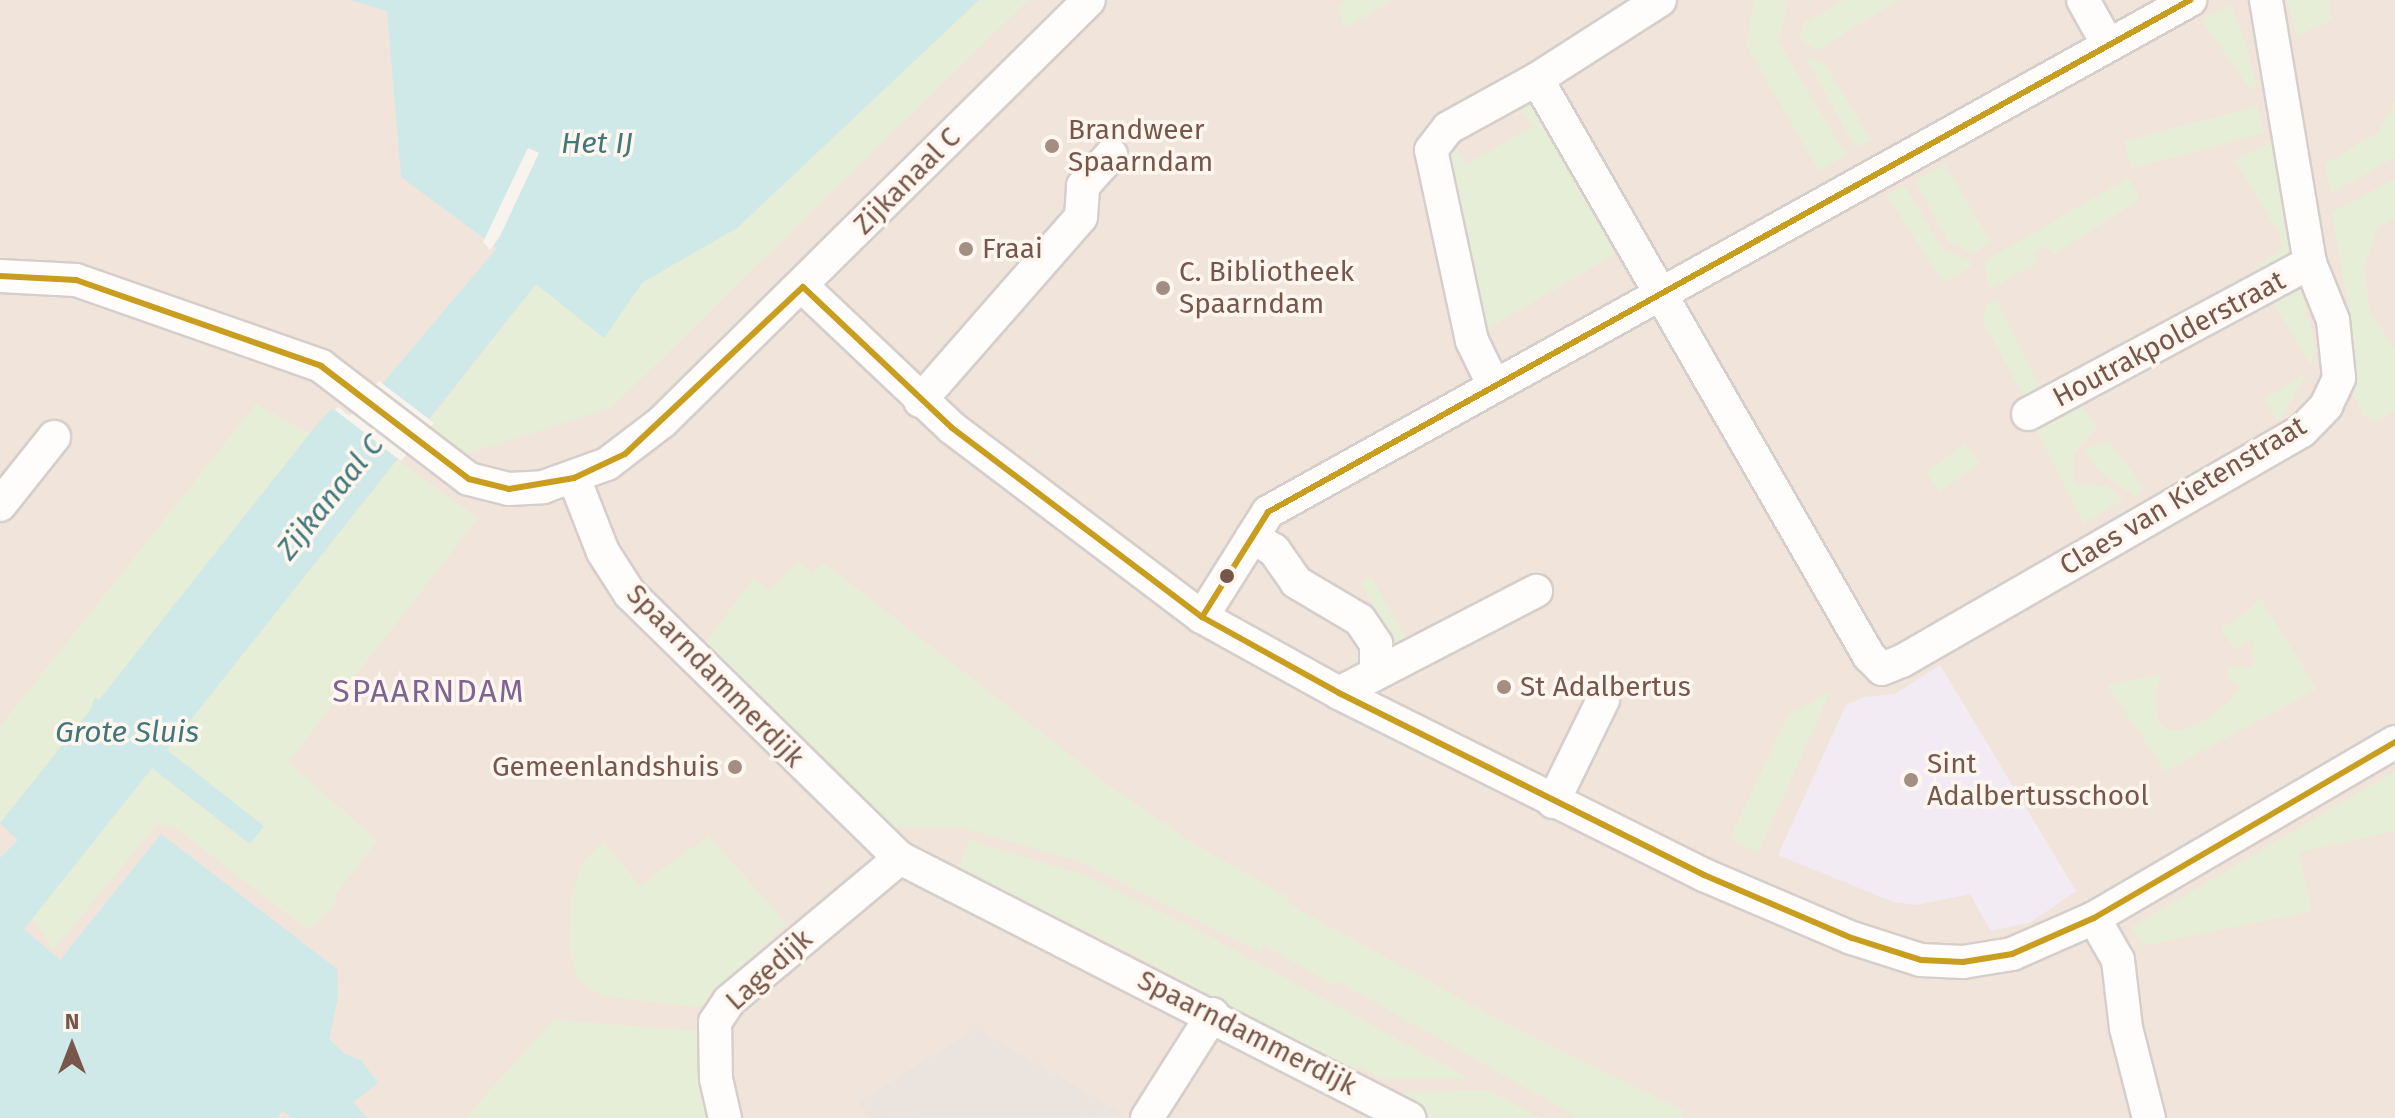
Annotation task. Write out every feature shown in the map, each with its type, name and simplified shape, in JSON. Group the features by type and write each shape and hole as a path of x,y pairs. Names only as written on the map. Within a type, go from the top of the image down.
{"street":[{"name":"Zijkanaal C","path":"574,478 625,454 803,287 1089,0"},
{"path":"1493,384 1472,341 1431,150 1448,128 1537,79 1660,0"},
{"path":"2083,0 2108,45"},
{"path":"1202,617 1268,512 1493,384 2190,0"},
{"name":"Claes van Kietenstraat","path":"1660,293 1869,656 1882,669 2302,431 2326,406 2339,378 2333,320 2310,263 2266,0"},
{"path":"1537,79 1660,293"},
{"path":"920,401 1081,217 1083,186 1111,155"},
{"name":"Houtrakpolderstraat","path":"2028,414 2310,263"},
{"path":"0,276 76,280 146,301 321,366 436,454 490,487 543,487 574,478"},
{"path":"803,287 920,401 1083,531 1202,617 1339,693 1553,802 1768,904 1921,960 1963,962 2012,954 2094,918 2395,742"},
{"path":"0,505 54,437"},
{"name":"Spaarndammerdijk","path":"574,478 603,552 630,594 900,858 1213,1014 1409,1118"},
{"path":"1252,537 1274,550 1296,582 1360,620 1376,644 1376,673"},
{"path":"1339,693 1536,591"},
{"path":"1553,802 1603,700"},
{"name":"Lagedijk","path":"725,1118 716,1079 715,1022 729,1001 900,858"},
{"path":"2094,918 2118,960 2126,1028 2147,1108"},
{"path":"1147,1118 1213,1014"}],"shaded area":[{"path":"0,0 2395,0 2395,1118 198,1118 0,966"},
{"name":"Sint Adalbertusschool","path":"1940,665 2076,891 2031,922 1991,931 1970,894 1916,905 1894,902 1778,855 1846,705 1864,697 1895,694"},
{"path":"976,1029 1127,1116 871,1118 858,1102"}],"green space":[{"path":"979,0 1028,0 612,407 467,454 448,452 424,428 536,284 604,337 643,282 737,228"},
{"path":"1345,0 1393,0 1346,27 1338,9"},
{"path":"1754,0 1788,0 1778,41 1846,155 1819,171 1746,44"},
{"path":"1845,0 1898,0 1818,50 1799,39 1805,22"},
{"path":"2287,0 2329,0 2331,20 2297,36"},
{"path":"2231,5 2257,88 2250,89 2201,19"},
{"path":"1805,56 1825,64 1871,140 1856,148"},
{"path":"2395,102 2395,157 2331,193 2325,164 2379,132"},
{"path":"1536,105 1620,251 1485,330 1447,151 1453,145 1466,164 1533,127 1520,106"},
{"path":"2257,106 2264,133 2132,169 2125,141"},
{"path":"2271,143 2291,249 2285,259 2263,272 2254,267 2282,250 2280,234 2235,160"},
{"path":"1945,164 1990,241 1974,254 1948,241 1915,180"},
{"path":"2128,178 2140,199 2054,254 2046,246 2035,251 2037,263 1990,289 1984,262"},
{"path":"2395,179 2395,218 2377,228 2364,267 2370,312 2395,348 2395,410 2377,421 2363,415 2351,388 2350,317 2332,212"},
{"path":"1904,185 1943,249 1969,260 1971,267 1943,282 1887,195"},
{"path":"2299,282 2316,348 2311,365 2271,299"},
{"path":"1996,300 2045,397 2029,405 1983,321 1986,305"},
{"path":"2307,373 2278,423 2264,399"},
{"path":"2078,403 2098,426 2074,454 2074,484 2108,486 2123,500 2084,524 2035,427"},
{"path":"256,404 311,435 0,823 0,727"},
{"path":"2109,441 2143,487 2136,497 2100,472 2084,450"},
{"path":"1965,444 1979,463 1940,492 1926,472"},
{"path":"397,460 478,518 288,762 377,841 334,896 337,903 308,930 172,825 156,825 53,950 33,917 152,768 249,844 263,827 167,750"},
{"path":"798,560 812,574 824,563 1111,787 1192,843 1289,898 1287,903 1499,1020 1684,1111 1682,1118 1579,1118 1338,981 1332,984 1264,945 1260,951 1076,860 960,827 887,827 705,643 753,579 770,590"},
{"path":"1371,577 1407,640 1394,644 1361,582"},
{"path":"2259,597 2317,689 2165,771 2107,685 2162,674 2155,693 2158,722 2167,730 2182,730 2204,721 2231,700 2240,685 2228,681 2227,667 2252,667 2253,639 2235,649 2221,629 2252,608"},
{"path":"1830,692 1758,852 1730,838 1789,714"},
{"path":"2395,771 2395,831 2299,852 2311,911 2142,946 2132,927"},
{"path":"708,836 786,923 703,1008 604,996 578,981 569,948 571,898 582,863 603,842 640,886"},
{"path":"969,840 1087,876 1194,928 1470,1079 1381,1079 1358,1066 1353,1071 1137,956 964,873 959,866"},
{"path":"554,1020 698,1031 707,1118 465,1118"},
{"path":"1488,1090 1540,1118 1431,1118 1383,1093"}],"water":[{"path":"350,0 979,0 737,228 643,282 604,338 536,284 167,750 264,826 250,844 152,768 24,929 60,960 161,834 337,969 338,997 329,1039 345,1054 361,1060 378,1083 353,1102 367,1118 292,1118 283,1111 276,1118 0,1118 0,858 18,840 0,823 89,712 95,697 99,700 314,428 332,408 351,421 497,248 401,177 387,11"}],"pier":[{"path":"528,148 539,153 500,236 490,250 483,242"},
{"path":"379,381 434,423 401,461 335,410 338,407 350,416"}],"transit line":[{"path":"1202,617 1268,512 2190,0"},
{"path":"0,276 76,280 321,366 469,479 509,489 574,478 625,454 803,287"},
{"path":"803,287 952,428 1202,617 1339,693 1704,875 1852,938 1921,960 1963,962 2012,954 2094,918 2395,742"}],"place":[{"name":"Brandweer Spaarndam","path":"1052,146"},
{"name":"Fraai","path":"966,249"},
{"name":"C. Bibliotheek Spaarndam","path":"1163,288"},
{"name":"St Adalbertus","path":"1504,687"},
{"name":"Gemeenlandshuis","path":"735,767"},
{"name":"Sint Adalbertusschool","path":"1911,780"}],"district":[{"name":"SPAARNDAM","path":"429,691"}],"water label":[{"name":"Het IJ","path":"597,143"},
{"name":"Grote Sluis","path":"127,732"}]}
